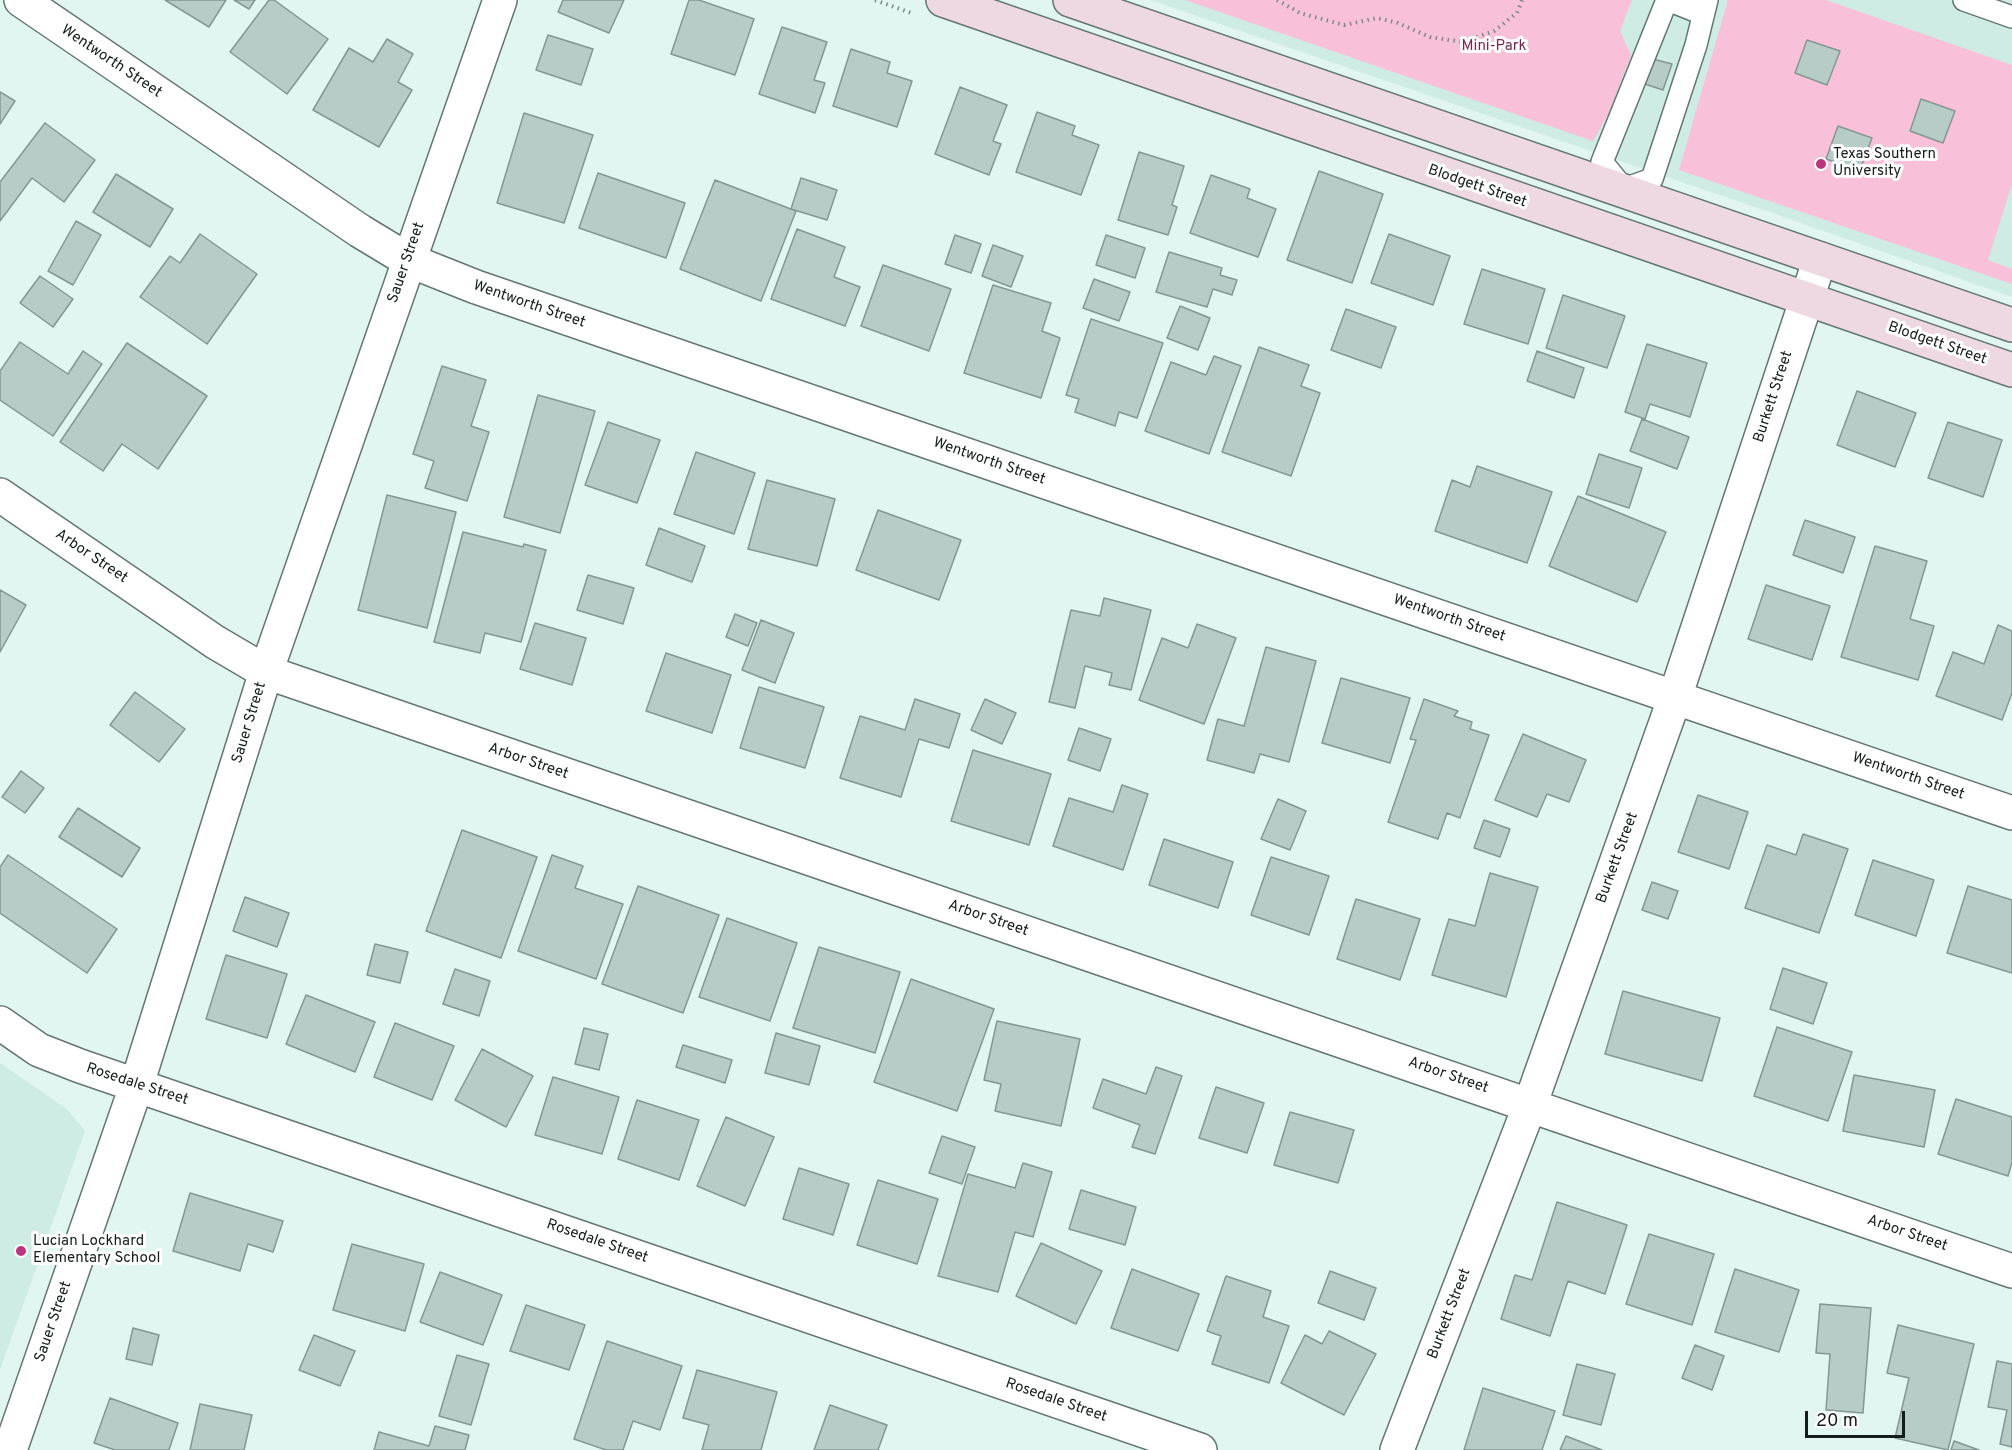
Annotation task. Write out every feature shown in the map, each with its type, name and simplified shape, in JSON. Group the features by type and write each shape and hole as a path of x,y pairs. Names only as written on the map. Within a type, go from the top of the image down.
{"main road":[{"name":"Blodgett Street","path":"943,0 2012,370"},
{"path":"1047,36 1060,0"},
{"path":"1070,0 1624,189 2012,325"},
{"path":"1608,231 1624,189"}],"street":[{"name":"Wentworth Street","path":"21,0 360,231 408,260 476,287 2012,813"},
{"name":"Sauer Street","path":"10,1450 137,1084 266,672 500,0"},
{"name":"Burkett Street","path":"1397,1450 1530,1104 1675,697 1820,259"},
{"name":"Arbor Street","path":"0,495 215,642 266,672 2012,1270"},
{"name":"Rosedale Street","path":"0,1023 39,1050 1200,1450"}],"lane":[{"path":"1667,0 1705,7 1652,179 1624,189 1602,162 1667,0"},
{"path":"1964,0 2012,17"}],"path":[{"path":"1277,0 1300,13 1344,25 1377,18 1398,23 1430,37 1463,42 1494,31 1517,13 1522,0"}],"shaded area":[{"name":"Texas Southern University","path":"1150,0 2012,0 2012,297 1772,213"},
{"name":"Lucian Lockhard Elementary School","path":"0,1063 67,1109 85,1131 0,1370"}],"green space":[{"name":"Mini-Park","path":"1185,0 1632,0 1620,31 1631,55 1608,115 1593,141"},
{"path":"1728,0 1826,0 2012,65 2012,184 1988,260 2012,269 2012,284 1679,170"}],"building":[{"path":"165,0 226,0 209,27"},
{"path":"234,0 255,0 249,9"},
{"path":"269,0 274,0 328,39 287,94 230,52"},
{"path":"563,0 624,0 609,33 558,12"},
{"path":"689,0 699,0 754,19 735,75 671,54"},
{"path":"782,27 827,42 814,80 825,83 815,113 759,94"},
{"path":"548,35 593,49 581,85 536,70"},
{"path":"387,39 413,54 398,82 412,90 379,147 313,110 349,48 373,62"},
{"path":"1807,40 1840,51 1827,85 1795,73"},
{"path":"851,49 890,62 887,73 912,81 897,127 833,106"},
{"path":"1653,59 1672,64 1663,90 1645,84"},
{"path":"960,87 1007,105 993,141 1001,144 989,175 935,154"},
{"path":"0,92 15,101 0,124"},
{"path":"1921,99 1955,111 1943,143 1910,131"},
{"path":"1037,112 1075,126 1072,135 1099,145 1081,195 1016,172"},
{"path":"524,113 593,135 564,223 497,203"},
{"path":"45,123 95,160 64,202 32,178 0,221 0,182"},
{"path":"1838,126 1872,138 1860,170 1826,159"},
{"path":"1139,152 1184,166 1172,205 1177,207 1168,235 1118,220"},
{"path":"1319,171 1383,194 1352,283 1287,260"},
{"path":"598,173 685,203 666,258 579,228"},
{"path":"116,174 173,209 150,247 93,212"},
{"path":"1211,175 1250,189 1247,198 1276,209 1258,257 1190,233"},
{"path":"801,178 837,190 827,220 791,209"},
{"path":"715,180 796,211 761,301 680,269"},
{"path":"76,221 101,235 73,285 48,271"},
{"path":"797,229 845,247 834,277 860,287 845,326 771,299"},
{"path":"200,234 257,274 207,344 140,297 170,256 180,263"},
{"path":"1389,234 1450,256 1433,305 1371,283"},
{"path":"955,235 981,244 971,273 945,264"},
{"path":"1106,235 1145,248 1135,278 1096,265"},
{"path":"993,245 1023,256 1011,287 982,276"},
{"path":"1169,252 1222,268 1220,275 1237,280 1232,295 1213,289 1207,307 1156,292"},
{"path":"883,265 951,289 929,351 861,326"},
{"path":"1482,269 1545,289 1528,344 1464,324"},
{"path":"40,276 73,299 53,327 20,303"},
{"path":"1094,279 1130,292 1119,321 1083,308"},
{"path":"993,285 1051,303 1042,331 1060,338 1041,398 964,373"},
{"path":"1563,295 1625,316 1607,368 1546,348"},
{"path":"1180,306 1210,318 1198,350 1167,338"},
{"path":"1346,309 1396,327 1381,368 1331,350"},
{"path":"1091,319 1163,343 1137,418 1119,412 1115,426 1075,412 1079,399 1066,395"},
{"path":"20,342 68,374 83,351 102,364 53,436 0,400 0,371"},
{"path":"127,343 207,396 158,469 122,444 103,471 60,442"},
{"path":"1647,344 1707,363 1690,417 1650,404 1645,419 1625,412"},
{"path":"1259,347 1309,365 1301,386 1320,393 1291,476 1222,452"},
{"path":"1537,351 1584,368 1574,398 1527,381"},
{"path":"1214,356 1241,366 1209,454 1145,431 1171,362 1206,375"},
{"path":"442,366 486,380 471,426 489,432 467,501 425,488 434,461 413,454"},
{"path":"1857,391 1916,413 1895,467 1837,445"},
{"path":"538,395 595,411 560,533 504,517"},
{"path":"1642,419 1689,437 1677,469 1630,451"},
{"path":"608,422 660,440 637,503 585,485"},
{"path":"1948,422 2002,440 1983,497 1928,478"},
{"path":"696,452 755,473 734,534 674,514"},
{"path":"1599,454 1642,468 1629,508 1586,494"},
{"path":"1477,466 1552,492 1527,563 1435,531 1452,480 1470,487"},
{"path":"767,480 835,499 817,566 748,549"},
{"path":"387,495 456,512 427,628 358,610"},
{"path":"1578,496 1666,532 1637,602 1549,566"},
{"path":"878,510 961,540 939,600 856,570"},
{"path":"1805,520 1855,537 1843,573 1793,555"},
{"path":"659,528 705,546 692,582 646,565"},
{"path":"463,532 523,547 524,544 546,550 521,642 485,633 480,653 434,642"},
{"path":"1875,546 1927,561 1910,619 1934,626 1918,680 1841,657"},
{"path":"588,575 634,588 623,624 577,610"},
{"path":"1766,585 1830,606 1812,660 1748,639"},
{"path":"0,590 26,605 0,652"},
{"path":"1104,598 1151,610 1131,690 1109,685 1112,673 1085,666 1075,708 1049,702 1071,610 1100,616"},
{"path":"735,614 757,623 748,646 726,637"},
{"path":"761,620 794,633 775,683 742,670"},
{"path":"535,623 586,638 572,685 520,669"},
{"path":"1197,624 1236,638 1204,724 1139,700 1162,638 1188,648"},
{"path":"1998,625 2012,631 2012,693 2002,720 1936,696 1953,652 1984,664"},
{"path":"1266,647 1316,661 1289,762 1260,754 1254,773 1207,760 1218,719 1244,726"},
{"path":"666,653 731,675 712,733 646,711"},
{"path":"1341,678 1410,698 1390,763 1322,743"},
{"path":"759,687 824,707 805,768 740,748"},
{"path":"135,692 185,729 159,762 110,725"},
{"path":"915,699 960,714 949,748 919,739 901,797 840,778 860,716 905,730"},
{"path":"985,699 1016,713 1002,744 971,730"},
{"path":"1424,699 1458,711 1454,716 1472,722 1470,729 1489,735 1460,818 1447,813 1438,839 1388,822 1416,740 1410,739"},
{"path":"1079,728 1111,739 1100,771 1068,760"},
{"path":"1523,734 1586,760 1569,802 1547,794 1537,817 1495,800"},
{"path":"973,750 1051,774 1029,845 951,821"},
{"path":"21,771 44,788 25,813 2,797"},
{"path":"1122,785 1148,794 1123,870 1053,846 1069,798 1113,812"},
{"path":"1698,795 1748,812 1729,869 1678,852"},
{"path":"1278,799 1306,811 1290,850 1261,839"},
{"path":"78,808 140,848 122,877 59,837"},
{"path":"1484,820 1510,829 1500,857 1474,848"},
{"path":"462,830 537,857 501,958 426,931"},
{"path":"1803,834 1848,849 1819,933 1745,908 1767,845 1796,855"},
{"path":"1164,839 1233,862 1218,908 1149,885"},
{"path":"8,855 117,929 87,973 0,913 0,867"},
{"path":"552,855 583,866 575,888 623,904 596,979 518,951"},
{"path":"1271,857 1329,876 1309,935 1251,915"},
{"path":"1873,860 1934,880 1916,936 1855,915"},
{"path":"1490,873 1538,887 1506,997 1432,975 1449,919 1475,926"},
{"path":"1652,882 1678,891 1668,919 1642,910"},
{"path":"638,886 719,915 683,1013 602,984"},
{"path":"1968,886 2012,900 2012,973 1947,953"},
{"path":"245,897 289,913 277,947 233,931"},
{"path":"1356,899 1420,919 1400,980 1337,959"},
{"path":"727,918 797,943 770,1021 699,997"},
{"path":"375,944 408,952 400,983 367,975"},
{"path":"819,947 900,972 875,1053 793,1028"},
{"path":"226,955 287,974 267,1038 206,1019"},
{"path":"1783,968 1827,983 1813,1024 1770,1009"},
{"path":"455,969 490,981 479,1016 443,1004"},
{"path":"911,979 994,1009 957,1111 874,1082"},
{"path":"1623,991 1720,1018 1702,1081 1605,1054"},
{"path":"306,995 375,1022 355,1072 286,1044"},
{"path":"997,1021 1080,1039 1061,1126 995,1111 1001,1084 984,1080"},
{"path":"395,1023 454,1046 432,1100 374,1077"},
{"path":"1777,1027 1852,1052 1828,1121 1754,1096"},
{"path":"584,1028 608,1034 599,1070 575,1064"},
{"path":"776,1033 820,1046 809,1085 765,1073"},
{"path":"683,1045 732,1060 725,1083 676,1067"},
{"path":"482,1049 533,1076 506,1127 455,1100"},
{"path":"1156,1067 1182,1076 1155,1154 1132,1147 1140,1125 1093,1108 1103,1079 1146,1094"},
{"path":"1854,1075 1935,1090 1924,1147 1843,1131"},
{"path":"553,1077 619,1097 602,1154 535,1135"},
{"path":"1216,1087 1264,1103 1247,1153 1199,1138"},
{"path":"1956,1099 2012,1117 2012,1162 2008,1176 1938,1154"},
{"path":"637,1100 699,1120 679,1180 618,1159"},
{"path":"1290,1112 1354,1130 1338,1183 1274,1165"},
{"path":"726,1117 774,1137 745,1206 697,1186"},
{"path":"942,1136 975,1147 962,1184 929,1173"},
{"path":"1023,1163 1052,1172 1033,1237 1015,1232 998,1292 938,1276 968,1174 1015,1188"},
{"path":"799,1168 849,1184 833,1235 783,1219"},
{"path":"878,1180 938,1199 917,1264 857,1245"},
{"path":"1081,1190 1136,1207 1125,1245 1069,1229"},
{"path":"190,1193 283,1221 273,1252 248,1244 240,1271 173,1251"},
{"path":"1557,1202 1627,1225 1605,1294 1568,1281 1550,1336 1501,1319 1515,1275 1532,1280"},
{"path":"1649,1234 1714,1254 1692,1325 1626,1304"},
{"path":"1041,1243 1102,1271 1076,1324 1016,1296"},
{"path":"352,1244 424,1264 405,1331 333,1310"},
{"path":"1132,1269 1199,1294 1178,1351 1111,1328"},
{"path":"1735,1269 1799,1290 1779,1352 1715,1332"},
{"path":"1330,1271 1376,1288 1364,1320 1318,1303"},
{"path":"440,1272 502,1295 483,1345 420,1322"},
{"path":"1226,1276 1271,1291 1263,1317 1289,1326 1269,1383 1212,1364 1221,1336 1207,1331"},
{"path":"1820,1304 1871,1308 1863,1413 1826,1410 1830,1354 1816,1353"},
{"path":"526,1305 585,1325 569,1370 510,1351"},
{"path":"1898,1325 1974,1344 1948,1450 1895,1438 1909,1378 1887,1373"},
{"path":"133,1328 159,1335 152,1365 126,1359"},
{"path":"1329,1331 1376,1354 1344,1415 1281,1383 1305,1335 1322,1344"},
{"path":"314,1335 355,1351 340,1386 299,1370"},
{"path":"607,1341 682,1366 660,1430 633,1421 623,1450 606,1450 574,1439"},
{"path":"1695,1345 1724,1356 1712,1390 1682,1378"},
{"path":"457,1355 489,1364 471,1425 439,1416"},
{"path":"1997,1361 2012,1364 2012,1447 2000,1444 2007,1410 1988,1407"},
{"path":"1577,1364 1615,1374 1601,1425 1563,1415"},
{"path":"697,1370 777,1392 761,1450 702,1450 709,1425 683,1418"},
{"path":"1483,1388 1555,1411 1542,1450 1464,1450"},
{"path":"110,1398 178,1423 169,1450 115,1450 94,1443"},
{"path":"200,1404 252,1415 244,1450 190,1450"},
{"path":"830,1405 887,1425 878,1450 814,1450"},
{"path":"435,1426 469,1435 465,1450 374,1450 379,1432 429,1446"},
{"path":"1566,1436 1602,1450 1560,1450"},
{"path":"1954,1441 1979,1450 1951,1450"}],"place":[{"name":"Texas Southern University","path":"1821,164"},
{"name":"Lucian Lockhard Elementary School","path":"21,1251"}]}
